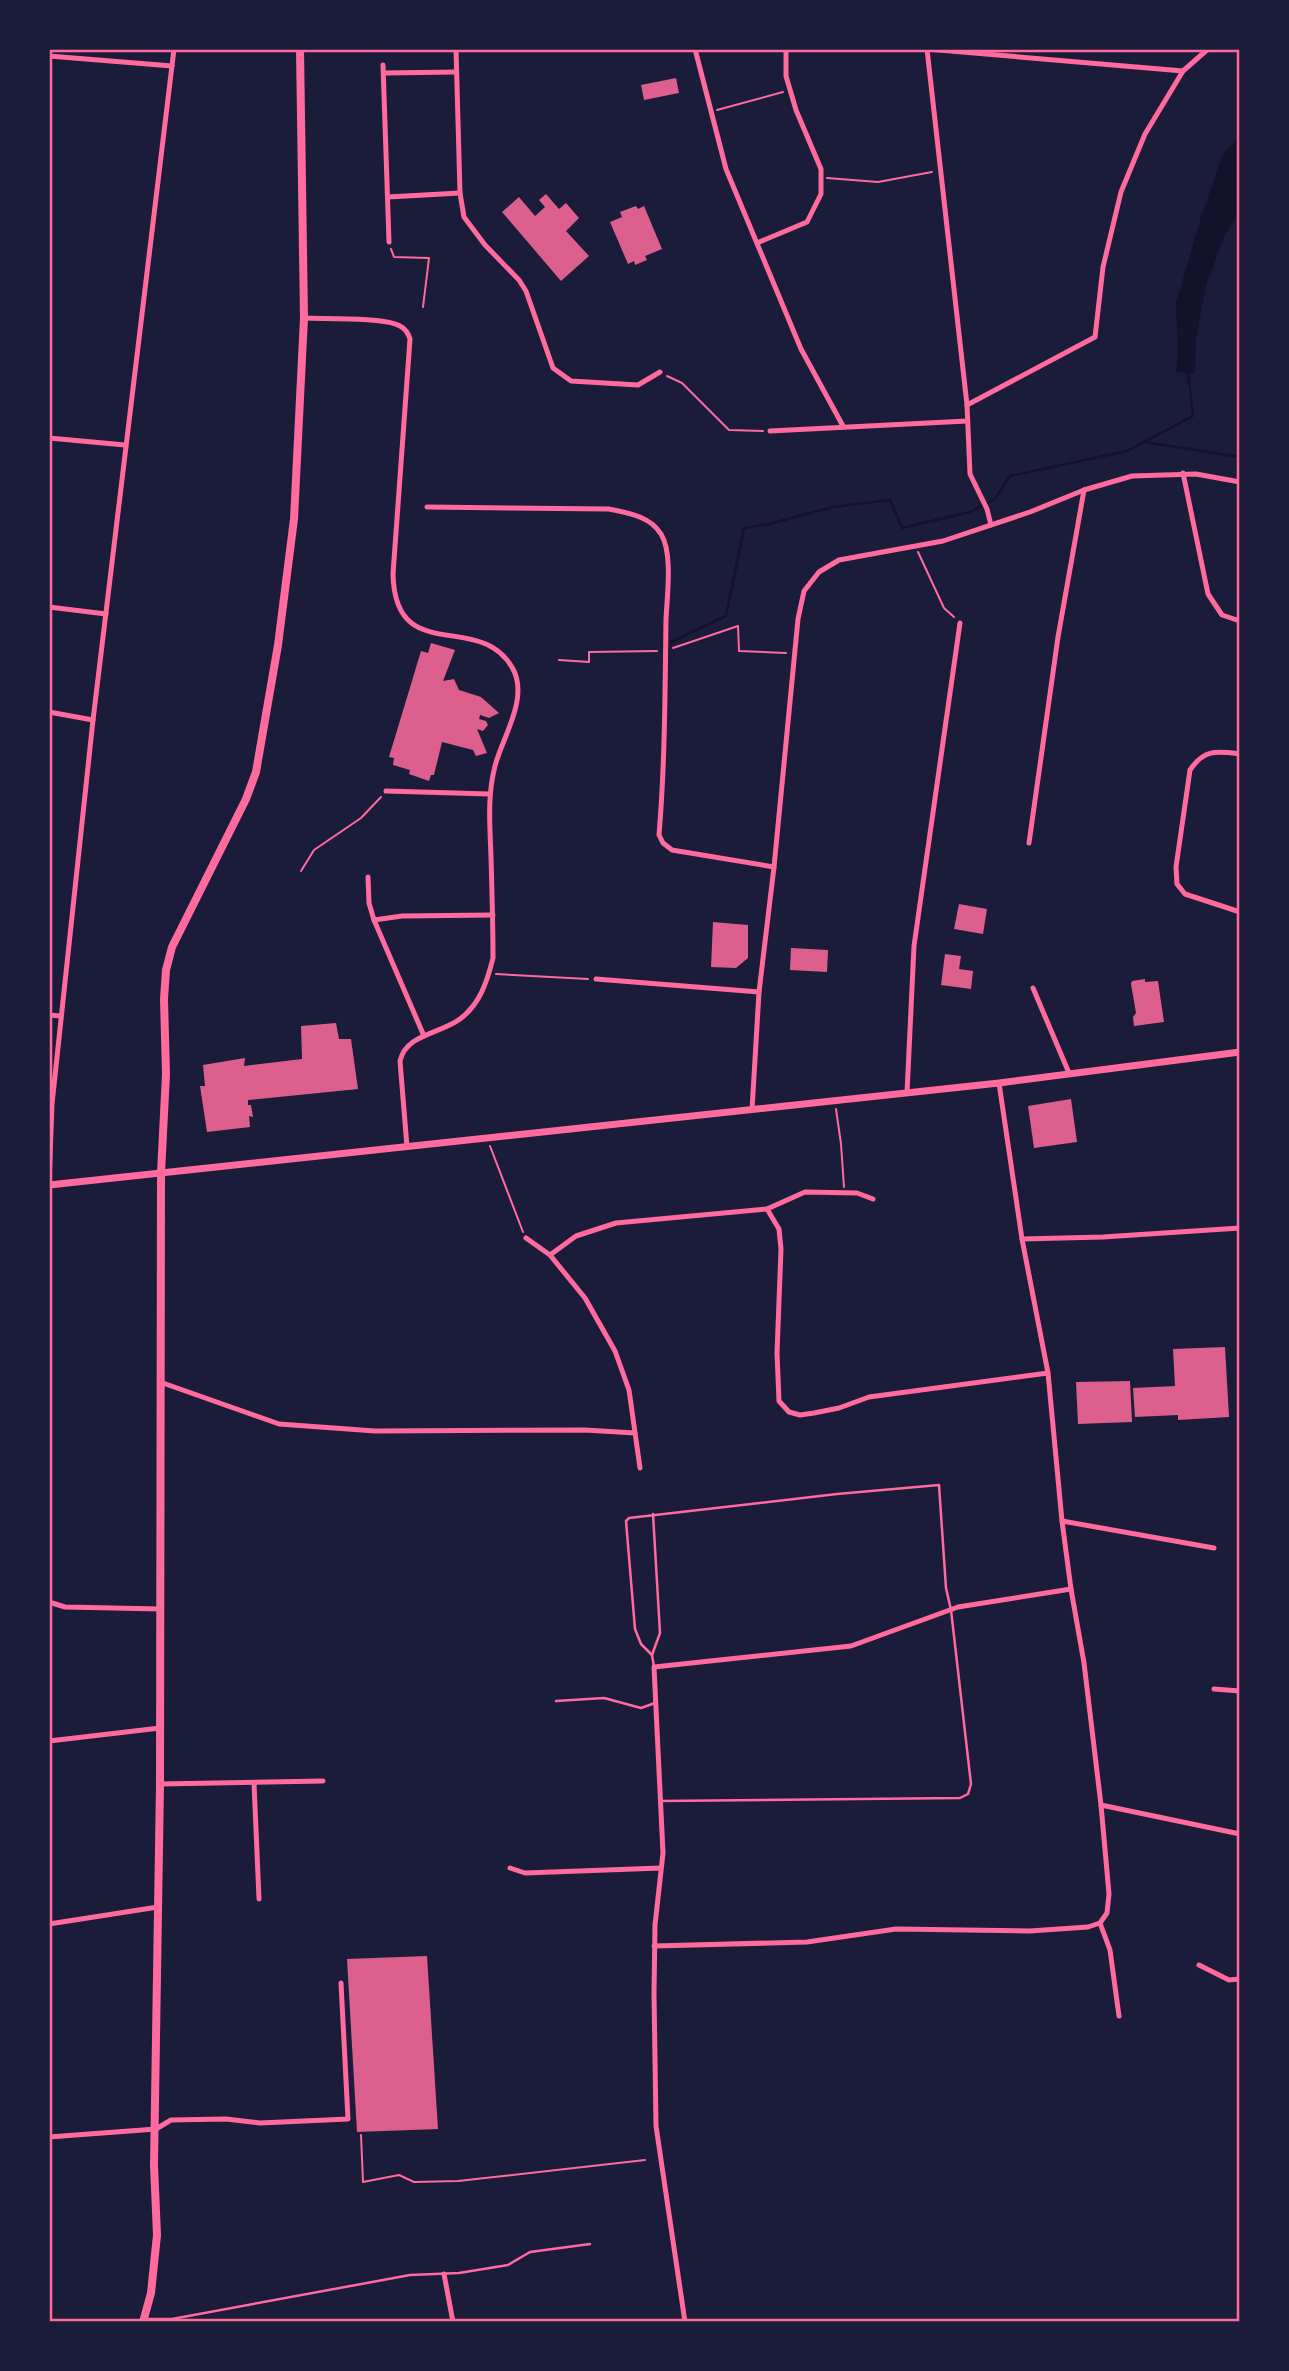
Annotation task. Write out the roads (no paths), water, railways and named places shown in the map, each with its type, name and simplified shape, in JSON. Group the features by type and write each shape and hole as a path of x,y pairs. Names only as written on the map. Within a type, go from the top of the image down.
{"main road":[{"path":"144,2321 151,2293 156,2245 161,1173 166,1074 164,999 166,970 172,947 246,799 256,772 289,570 304,318 300,49"}],"street":[{"path":"174,49 93,720 52,1104 49,1185 999,1083 1240,1052"},
{"path":"456,49 460,193 464,217 485,245 526,290 553,368 571,381 638,385 660,372"},
{"path":"695,49 726,169 800,349 843,426"},
{"path":"757,243 807,222 821,194 821,169 796,110 786,76 786,49"},
{"path":"991,524 987,509 970,474 967,405 927,49 1183,71"},
{"path":"967,405 1095,337 1103,267 1121,192 1145,134 1183,71 1208,49"},
{"path":"49,56 172,66"},
{"path":"383,65 389,242"},
{"path":"384,73 456,72"},
{"path":"388,197 460,193"},
{"path":"304,318 390,322 404,328 408,333 410,339 394,591 397,605 414,625 426,631 488,643 506,659 518,684 517,697 489,794 493,958 479,998 460,1019 405,1047 400,1061 407,1147"},
{"path":"770,431 967,421"},
{"path":"49,438 125,445"},
{"path":"1183,473 1208,594 1222,615 1240,621"},
{"path":"752,1110 759,992 794,654 804,591 819,572 839,560 943,541 1084,490 1132,476 1183,473 1240,482"},
{"path":"1029,843 1058,636 1084,490"},
{"path":"428,507 609,509 643,518 652,524 662,535 666,546 666,651 659,835 663,843 672,850 774,867"},
{"path":"49,607 106,614"},
{"path":"907,1093 914,946 960,622"},
{"path":"49,712 93,720"},
{"path":"1240,754 1215,751 1198,757 1189,770 1176,867 1177,884 1185,894 1240,912"},
{"path":"386,792 489,794"},
{"path":"369,877 369,903 374,920 424,1036"},
{"path":"374,920 402,916 493,915"},
{"path":"596,979 759,992"},
{"path":"1033,988 1069,1073"},
{"path":"49,1015 61,1016"},
{"path":"654,1946 807,1942 866,1931 896,1929 1030,1931 1088,1927 1100,1923 1107,1913 1109,1894 1101,1805 1084,1663 1062,1521 1048,1373 1022,1239 999,1083"},
{"path":"550,1255 576,1236 616,1223 767,1209 804,1192 857,1193 873,1199"},
{"path":"767,1209 779,1229 779,1401 789,1412 807,1414 839,1408 869,1397 1048,1373"},
{"path":"1022,1239 1104,1237 1240,1227"},
{"path":"526,1238 550,1255 585,1298 615,1351 629,1390 640,1468"},
{"path":"160,1381 279,1423 375,1431 585,1430 635,1433"},
{"path":"1062,1521 1214,1548"},
{"path":"685,2322 656,2126 654,1946 663,1853 653,1667 851,1646 951,1610 986,1601 1071,1589"},
{"path":"49,1602 65,1607 161,1609"},
{"path":"1214,1689 1240,1692"},
{"path":"49,1741 160,1728"},
{"path":"160,1784 323,1782"},
{"path":"254,1783 258,1899"},
{"path":"1101,1805 1240,1835"},
{"path":"510,1868 525,1873 661,1868"},
{"path":"49,1924 158,1908"},
{"path":"1100,1923 1110,1950 1119,2016"},
{"path":"1199,1965 1229,1980 1240,1979"},
{"path":"49,2137 156,2129 171,2120 226,2119 260,2123 348,2119 341,1983"},
{"path":"444,2274 453,2322"}],"lane":[{"path":"652,1655 641,1644 635,1629 626,1521 629,1518 940,1485 946,1588 951,1610 971,1784 968,1794 960,1798 660,1801"},
{"path":"653,1514 660,1633 652,1655 653,1667"},
{"path":"556,1701 604,1698 641,1709 655,1703"},
{"path":"144,2321 164,2320 410,2275 444,2274 508,2265 530,2252 590,2244"}],"waterway":[{"path":"671,642 726,616 744,528 833,507 890,500 902,528 970,512 995,499 1010,476 1127,451 1193,416 1188,372"},
{"path":"1144,442 1240,457"}]}
